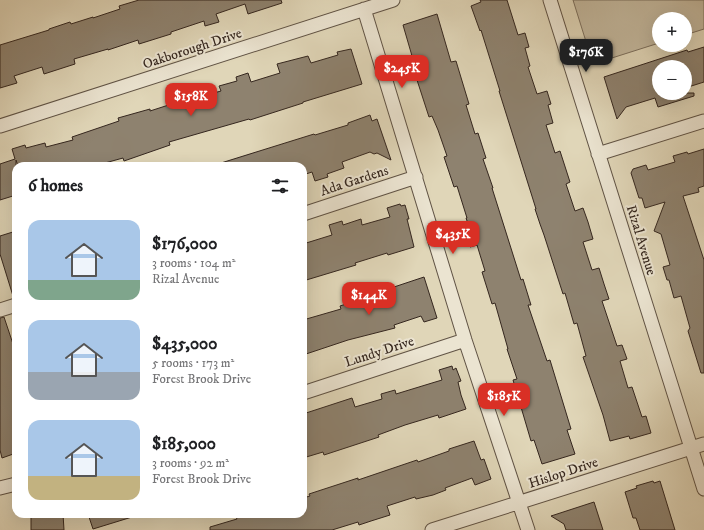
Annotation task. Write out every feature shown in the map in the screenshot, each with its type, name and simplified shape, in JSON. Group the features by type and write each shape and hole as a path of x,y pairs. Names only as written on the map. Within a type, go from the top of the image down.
{"street":[{"name":"Oakborough Drive","path":"0,126 393,0"},
{"name":"Rizal Avenue","path":"550,0 704,489"},
{"path":"364,9 465,340 528,530"},
{"path":"598,154 704,121"},
{"name":"Ada Gardens","path":"307,213 416,177"},
{"path":"0,310 12,306"},
{"name":"Lundy Drive","path":"307,392 465,340"},
{"name":"Hislop Drive","path":"432,530 704,444"},
{"path":"0,488 12,485"}],"shaded area":[{"path":"573,0 704,0 704,29 692,33 692,12 652,12 652,45 593,64"}],"building":[{"path":"139,0 281,0 282,3 248,14 245,4 216,14 219,22 205,26 204,21 171,32 171,34 139,44 138,40 74,59 75,64 44,74 42,67 14,76 17,83 0,88 0,45 70,22 71,24 93,18 120,9 119,6"},
{"path":"480,0 507,0 518,35 525,33 529,47 525,48 530,66 528,67 537,94 547,91 551,104 548,105 553,123 546,125 555,153 560,151 570,182 566,184 575,211 583,208 593,239 583,242 592,270 599,268 609,299 602,301 617,346 622,345 627,359 620,361 628,388 632,387 642,417 646,416 651,433 630,439 629,436 610,441 603,415 583,357 586,356 577,323 574,324 565,293 563,294 535,209 481,30 480,31 471,6 481,2"},
{"path":"437,14 451,62 456,61 469,104 466,105 475,134 478,133 486,158 483,159 521,280 523,279 531,305 528,305 547,361 550,360 571,429 567,430 575,454 542,464 534,440 531,441 513,380 517,379 507,349 495,303 492,304 482,272 485,271 477,245 470,247 465,233 471,232 467,218 457,186 454,187 444,157 447,156 438,130 432,116 429,117 417,80 419,80 403,25"},
{"path":"704,47 704,82 692,86 692,60 656,60 681,52 692,52"},
{"path":"351,49 362,84 250,120 249,119 169,142 170,145 124,161 123,158 108,162 17,162 16,160 16,162 12,162 12,196 0,200 0,164 15,159 12,149 25,145 26,148 45,143 46,147 73,140 72,137 119,121 118,118 150,109 150,111 181,101 221,91 219,86 237,81 236,77 248,73 251,82 280,73 277,64 308,56 311,63 338,55 337,52"},
{"path":"652,61 652,99 626,107 617,119 604,77"},
{"path":"656,100 681,100 658,107"},
{"path":"370,115 372,121 377,119 391,160 377,153 374,154 370,152 342,162 344,168 327,174 328,177 315,181 312,172 307,174 307,162 224,162 348,125 348,123"},
{"path":"704,149 704,186 698,188 699,192 683,196 704,260 704,373 701,373 688,331 690,328 681,296 674,298 669,280 667,280 663,267 670,265 661,234 654,231 665,202 645,208 642,198 639,198 631,173 633,169 646,165 648,170 675,162 673,156 687,152 688,154"},
{"path":"400,204 401,206 405,205 414,247 388,255 387,253 355,263 356,265 307,280 307,243 332,235 329,225 342,221 343,225 361,219 362,225 390,217 387,208"},
{"path":"12,232 12,293 0,254 0,236"},
{"path":"424,277 437,318 424,322 421,316 394,325 395,328 348,340 307,354 307,319 341,309 340,306 371,296 370,295"},
{"path":"4,317 12,341 12,454 2,458 0,450 0,318"},
{"path":"452,366 453,370 456,368 461,381 458,382 466,409 439,418 438,415 405,425 378,435 379,437 324,455 323,452 307,457 307,413 352,398 355,407 382,399 381,394 395,390 396,394 442,380 439,370"},
{"path":"474,441 481,460 484,459 491,479 475,485 472,478 445,488 446,490 433,495 416,499 415,497 387,506 390,515 359,525 358,522 332,530 210,530 210,527 236,518 307,518 307,497 310,496 309,494 358,478 358,480 417,460 418,462 449,451 449,449"},
{"path":"653,481 654,483 660,481 675,530 640,530 636,518 633,518 625,492 637,488 636,486"},
{"path":"594,502 603,530 566,530 564,524 551,516"},
{"path":"31,518 63,518 64,530 31,530"},
{"path":"89,518 129,518 93,529"}]}
